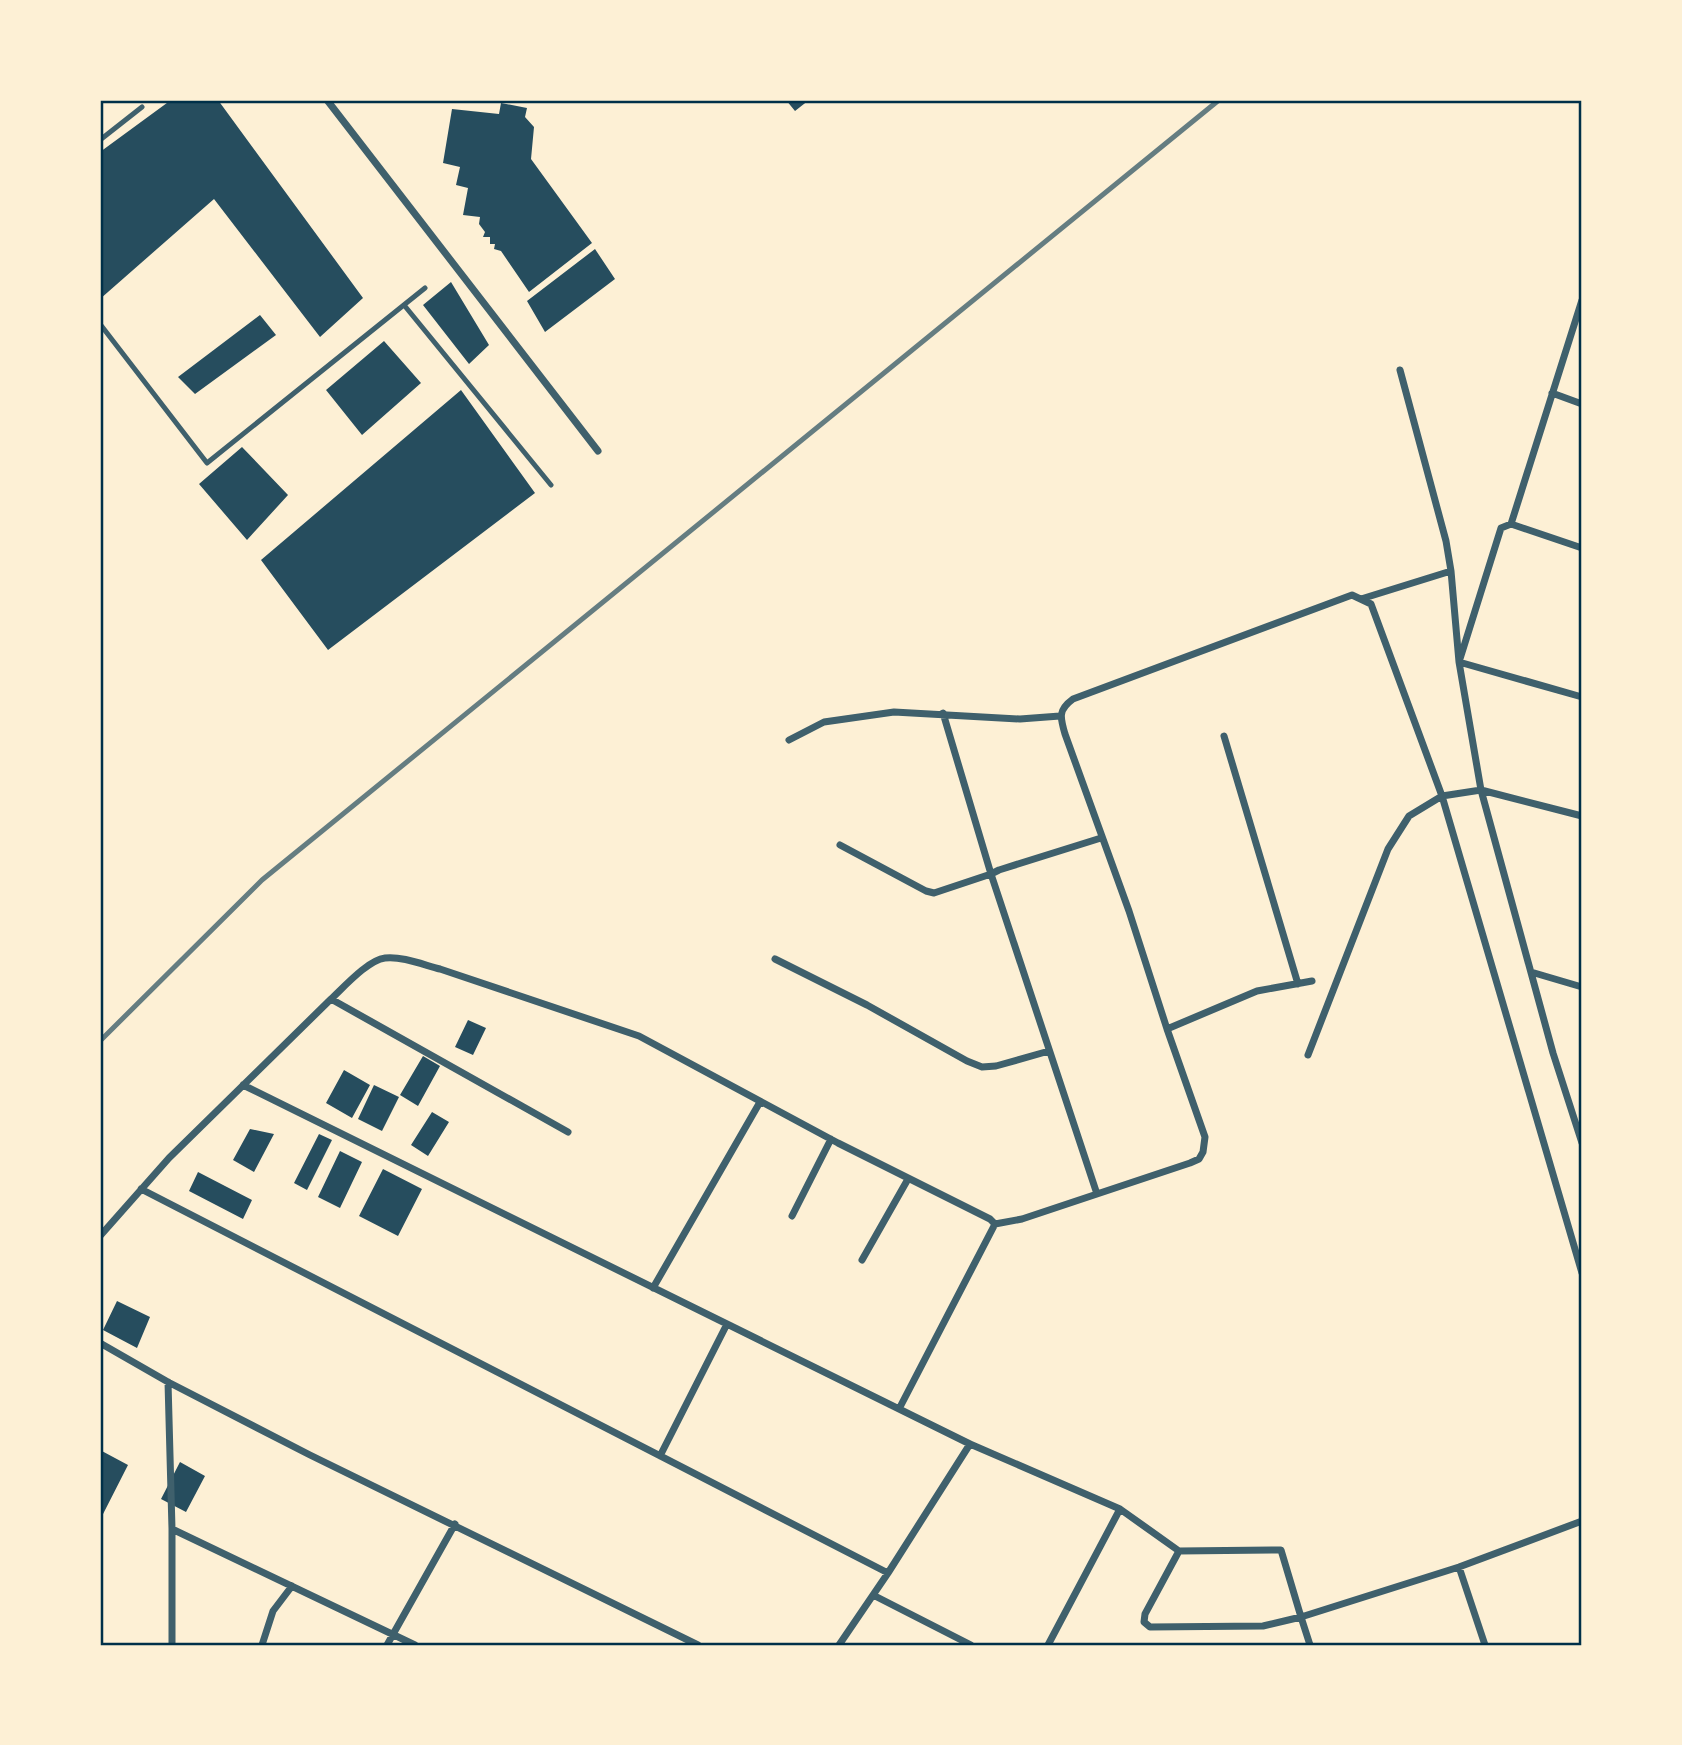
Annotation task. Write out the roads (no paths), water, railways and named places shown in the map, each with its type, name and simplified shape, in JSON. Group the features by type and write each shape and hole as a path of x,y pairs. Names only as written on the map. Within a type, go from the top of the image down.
{"street":[{"path":"327,100 598,452"},
{"path":"1511,524 1582,300"},
{"path":"1400,370 1446,541 1459,662 1481,790 1582,1143"},
{"path":"1552,393 1582,404"},
{"path":"1459,662 1501,528 1511,524 1582,548"},
{"path":"1360,599 1451,571"},
{"path":"995,1224 1021,1219 1190,1163 1199,1159 1205,1137 1060,716 1062,707 1073,699 1352,595 1371,604 1442,796 1582,1273"},
{"path":"1459,662 1582,696"},
{"path":"789,740 824,722 894,712 1020,719 1060,716"},
{"path":"943,713 991,874 1097,1194"},
{"path":"1224,736 1298,984"},
{"path":"1308,1055 1388,849 1409,816 1442,796 1481,790 1582,816"},
{"path":"840,845 926,891 934,892 1101,838"},
{"path":"100,1236 169,1158 331,999 375,961 389,958 412,961 639,1036 995,1224"},
{"path":"775,959 982,1067 996,1066 1049,1051"},
{"path":"1531,972 1582,987"},
{"path":"1167,1030 1257,991 1312,981"},
{"path":"331,999 568,1132"},
{"path":"243,1085 970,1444 1120,1509 1179,1551 1280,1550 1310,1645"},
{"path":"653,1288 760,1102"},
{"path":"792,1216 831,1139"},
{"path":"862,1260 908,1179"},
{"path":"141,1189 888,1573"},
{"path":"898,1409 995,1224"},
{"path":"660,1456 727,1324"},
{"path":"100,1343 167,1382 698,1645"},
{"path":"167,1382 172,1529 172,1645"},
{"path":"839,1645 970,1444"},
{"path":"1048,1645 1120,1509"},
{"path":"1179,1551 1145,1614 1144,1622 1150,1628 1263,1626 1301,1617 1459,1567 1582,1521"},
{"path":"387,1645 455,1524"},
{"path":"172,1529 415,1645"},
{"path":"1459,1567 1485,1645"},
{"path":"262,1645 273,1611 292,1586"},
{"path":"873,1595 971,1645"}],"lane":[{"path":"100,140 142,107"},
{"path":"100,324 206,463 425,288"},
{"path":"404,305 551,485"}],"railway":[{"path":"100,1041 262,880 1219,100"}]}
